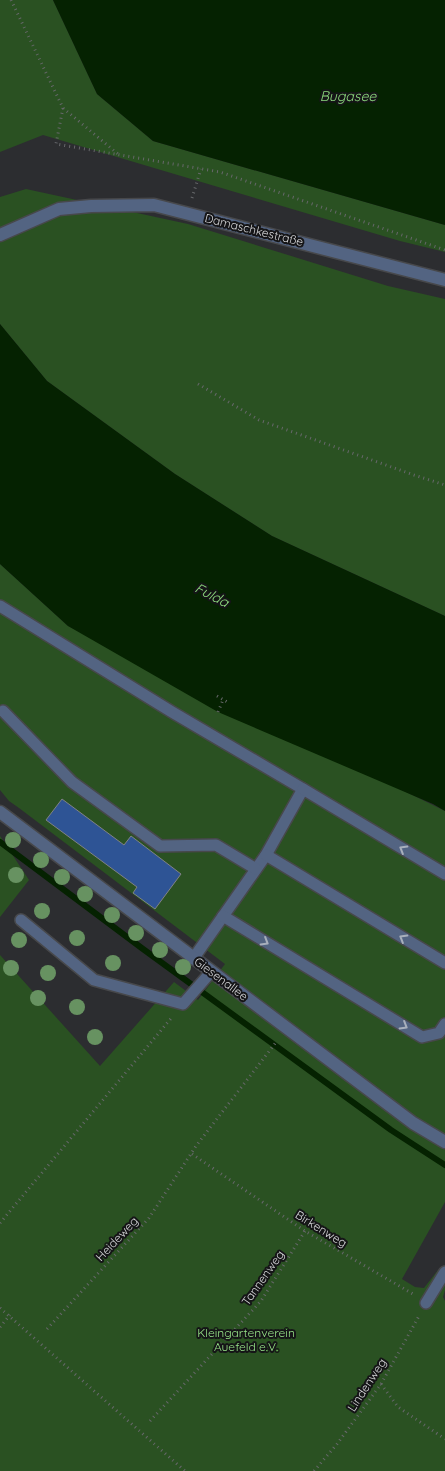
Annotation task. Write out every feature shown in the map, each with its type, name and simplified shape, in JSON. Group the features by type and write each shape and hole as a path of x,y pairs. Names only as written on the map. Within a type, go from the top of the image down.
{"street":[{"name":"Damaschkestraße","path":"0,236 59,209 91,206 154,205 445,280"},
{"name":"Giesenallee","path":"0,812 193,959 207,976 413,1123 445,1142"}],"lane":[{"path":"0,606 172,712 445,874"},
{"path":"3,711 72,782 160,846 216,845 256,868"},
{"path":"193,959 266,855 302,788"},
{"path":"266,855 445,963"},
{"path":"223,916 422,1037 439,1033 445,1024"},
{"path":"21,920 94,980 183,1004 207,976"},
{"path":"426,1303 445,1272"}],"path":[{"path":"10,0 62,108 118,154"},
{"path":"62,108 56,144 220,172 445,250"},
{"path":"188,213 201,169"},
{"path":"198,384 259,420 445,485"},
{"path":"217,696 229,703"},
{"path":"218,712 223,700"},
{"path":"0,1223 183,1004"},
{"name":"Heideweg","path":"47,1328 149,1218 196,1146 277,1042"},
{"name":"Birkenweg","path":"192,1154 305,1231 426,1303"},
{"name":"Tannenweg","path":"150,1421 261,1301 305,1231"},
{"name":"Lindenweg","path":"314,1471 337,1444 381,1384 426,1303"},
{"path":"0,1308 185,1471"},
{"path":"0,1327 10,1315"},
{"path":"381,1384 398,1407 445,1439"}],"green space":[{"path":"0,0 53,0 97,94 153,141 445,225 445,252 400,241 43,135 0,152"},
{"path":"26,189 188,224 388,286 445,299 445,616 272,536 175,474 47,381 0,324 0,197"},
{"name":"Kleingartenverein Auefeld e.V.","path":"0,564 68,626 445,811 445,1202 402,1279 415,1287 424,1288 438,1270 445,1274 443,1297 445,1301 445,1471 0,1471 0,955 100,1066 174,982 198,1000 225,964 9,801 0,790"},
{"path":"0,836 29,880 0,917"}],"water":[{"name":"Bugasee","path":"53,0 445,0 445,225 153,141 97,94"},
{"name":"Fulda","path":"0,324 47,381 175,474 272,536 445,616 445,811 433,804 218,712 68,626 0,564"}],"building":[{"path":"62,799 124,845 131,836 181,874 155,909 133,893 137,887 46,820"}],"waterway":[{"path":"0,842 391,1130 445,1165"}]}
